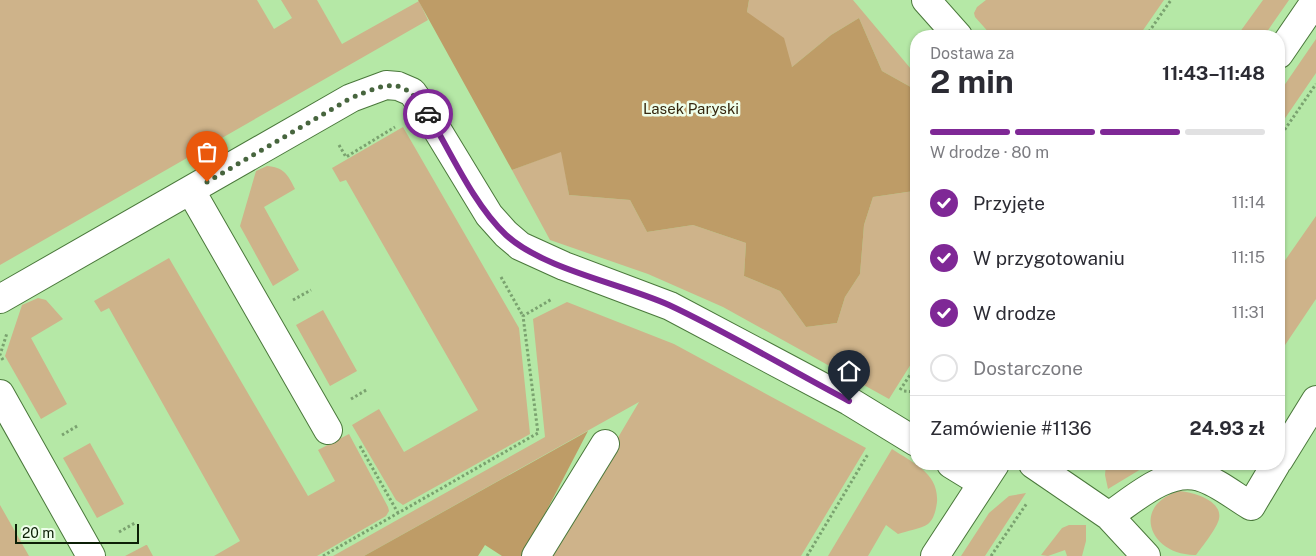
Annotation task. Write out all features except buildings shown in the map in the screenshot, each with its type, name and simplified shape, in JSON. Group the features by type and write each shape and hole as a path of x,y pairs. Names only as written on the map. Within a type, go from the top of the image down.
{"street":[{"path":"926,0 953,30"},
{"path":"1285,45 1316,0"},
{"path":"0,299 351,98 386,85 398,86 412,92 427,113 489,215 520,246 564,266 670,306 885,422 910,438"},
{"path":"191,191 328,430"},
{"path":"0,394 91,556"},
{"path":"1285,450 1316,400"},
{"path":"536,556 605,444"},
{"path":"935,556 988,473 976,470"},
{"path":"1041,470 1109,516 1146,556"},
{"path":"1109,516 1166,480 1183,476 1198,476 1214,483 1250,506 1272,470"}],"path":[{"path":"1150,30 1171,0"},
{"path":"1285,129 1316,84"},
{"path":"323,556 538,433 523,316 555,297"},
{"path":"349,400 368,389"},
{"path":"900,391 910,392"},
{"path":"807,556 885,422"},
{"path":"59,436 79,424"},
{"path":"991,556 1039,470"},
{"path":"116,534 135,523"}],"shaded area":[{"path":"0,0 257,0 274,29 292,18 281,0 317,0 342,44 419,1 428,20 0,265"},
{"path":"749,0 853,0 910,68 910,87 882,71 859,18 831,35 792,67 747,12"},
{"path":"986,0 1164,0 1143,30 987,30 975,17 974,13 977,7"},
{"path":"1263,0 1289,0 1268,30 1241,30"},
{"path":"1316,39 1316,73 1285,118 1285,84"},
{"path":"403,127 519,328 530,434 403,505 396,500 352,425 379,409 404,452 478,410 346,180 340,182 332,168"},
{"path":"562,151 569,195 630,200 647,232 693,225 746,243 744,276 780,291 806,327 837,323 845,297 860,274 864,225 873,197 910,192 910,366 889,399 723,307 648,274 550,240 512,170"},
{"path":"267,166 284,172 295,189 264,207 299,270 273,286 240,226 256,171"},
{"path":"1316,216 1316,299 1285,345 1285,260"},
{"path":"169,258 308,496 335,481 318,450 349,434 388,507 389,511 386,516 317,556 214,556 240,541 109,308 101,312 94,301"},
{"path":"38,298 46,300 63,319 31,338 67,404 41,419 5,356 22,305"},
{"path":"567,302 674,344 866,448 801,556 548,556 639,402 364,556 333,556 545,437 533,319"},
{"path":"323,310 357,371 330,386 296,325"},
{"path":"90,443 124,504 97,518 63,458"},
{"path":"892,449 910,460 910,470 923,470 929,476 937,492 937,502 932,520 928,524 918,529 898,534 886,525 868,556 828,556"},
{"path":"1105,470 1139,470 1108,489"},
{"path":"1179,491 1205,498 1212,502 1219,512 1219,519 1215,527 1196,555 1180,553 1167,548 1157,539 1152,529 1151,518 1155,507 1164,498"},
{"path":"1026,493 985,556 961,556 989,513 1009,496"},
{"path":"0,505 29,556 0,556"},
{"path":"1069,525 1086,525 1086,541 1082,556 1067,556 1065,550 1048,556 1041,555 1062,528"},
{"path":"146,545 153,556 125,556"}],"green space":[{"name":"Lasek Paryski","path":"418,0 749,0 747,12 784,38 792,67 831,35 859,18 882,71 910,87 910,192 873,197 864,225 860,274 845,297 837,323 806,327 780,291 744,276 746,243 693,225 647,232 630,200 569,195 561,152 512,170"},
{"path":"588,431 523,556 502,556 485,545 478,556 364,556"}],"way so far":[{"path":"207,182 351,98 386,85 398,86 412,92 428,114"}],"route":[{"path":"428,114 489,215 520,246 564,266 643,294 670,306 849,401"}]}
